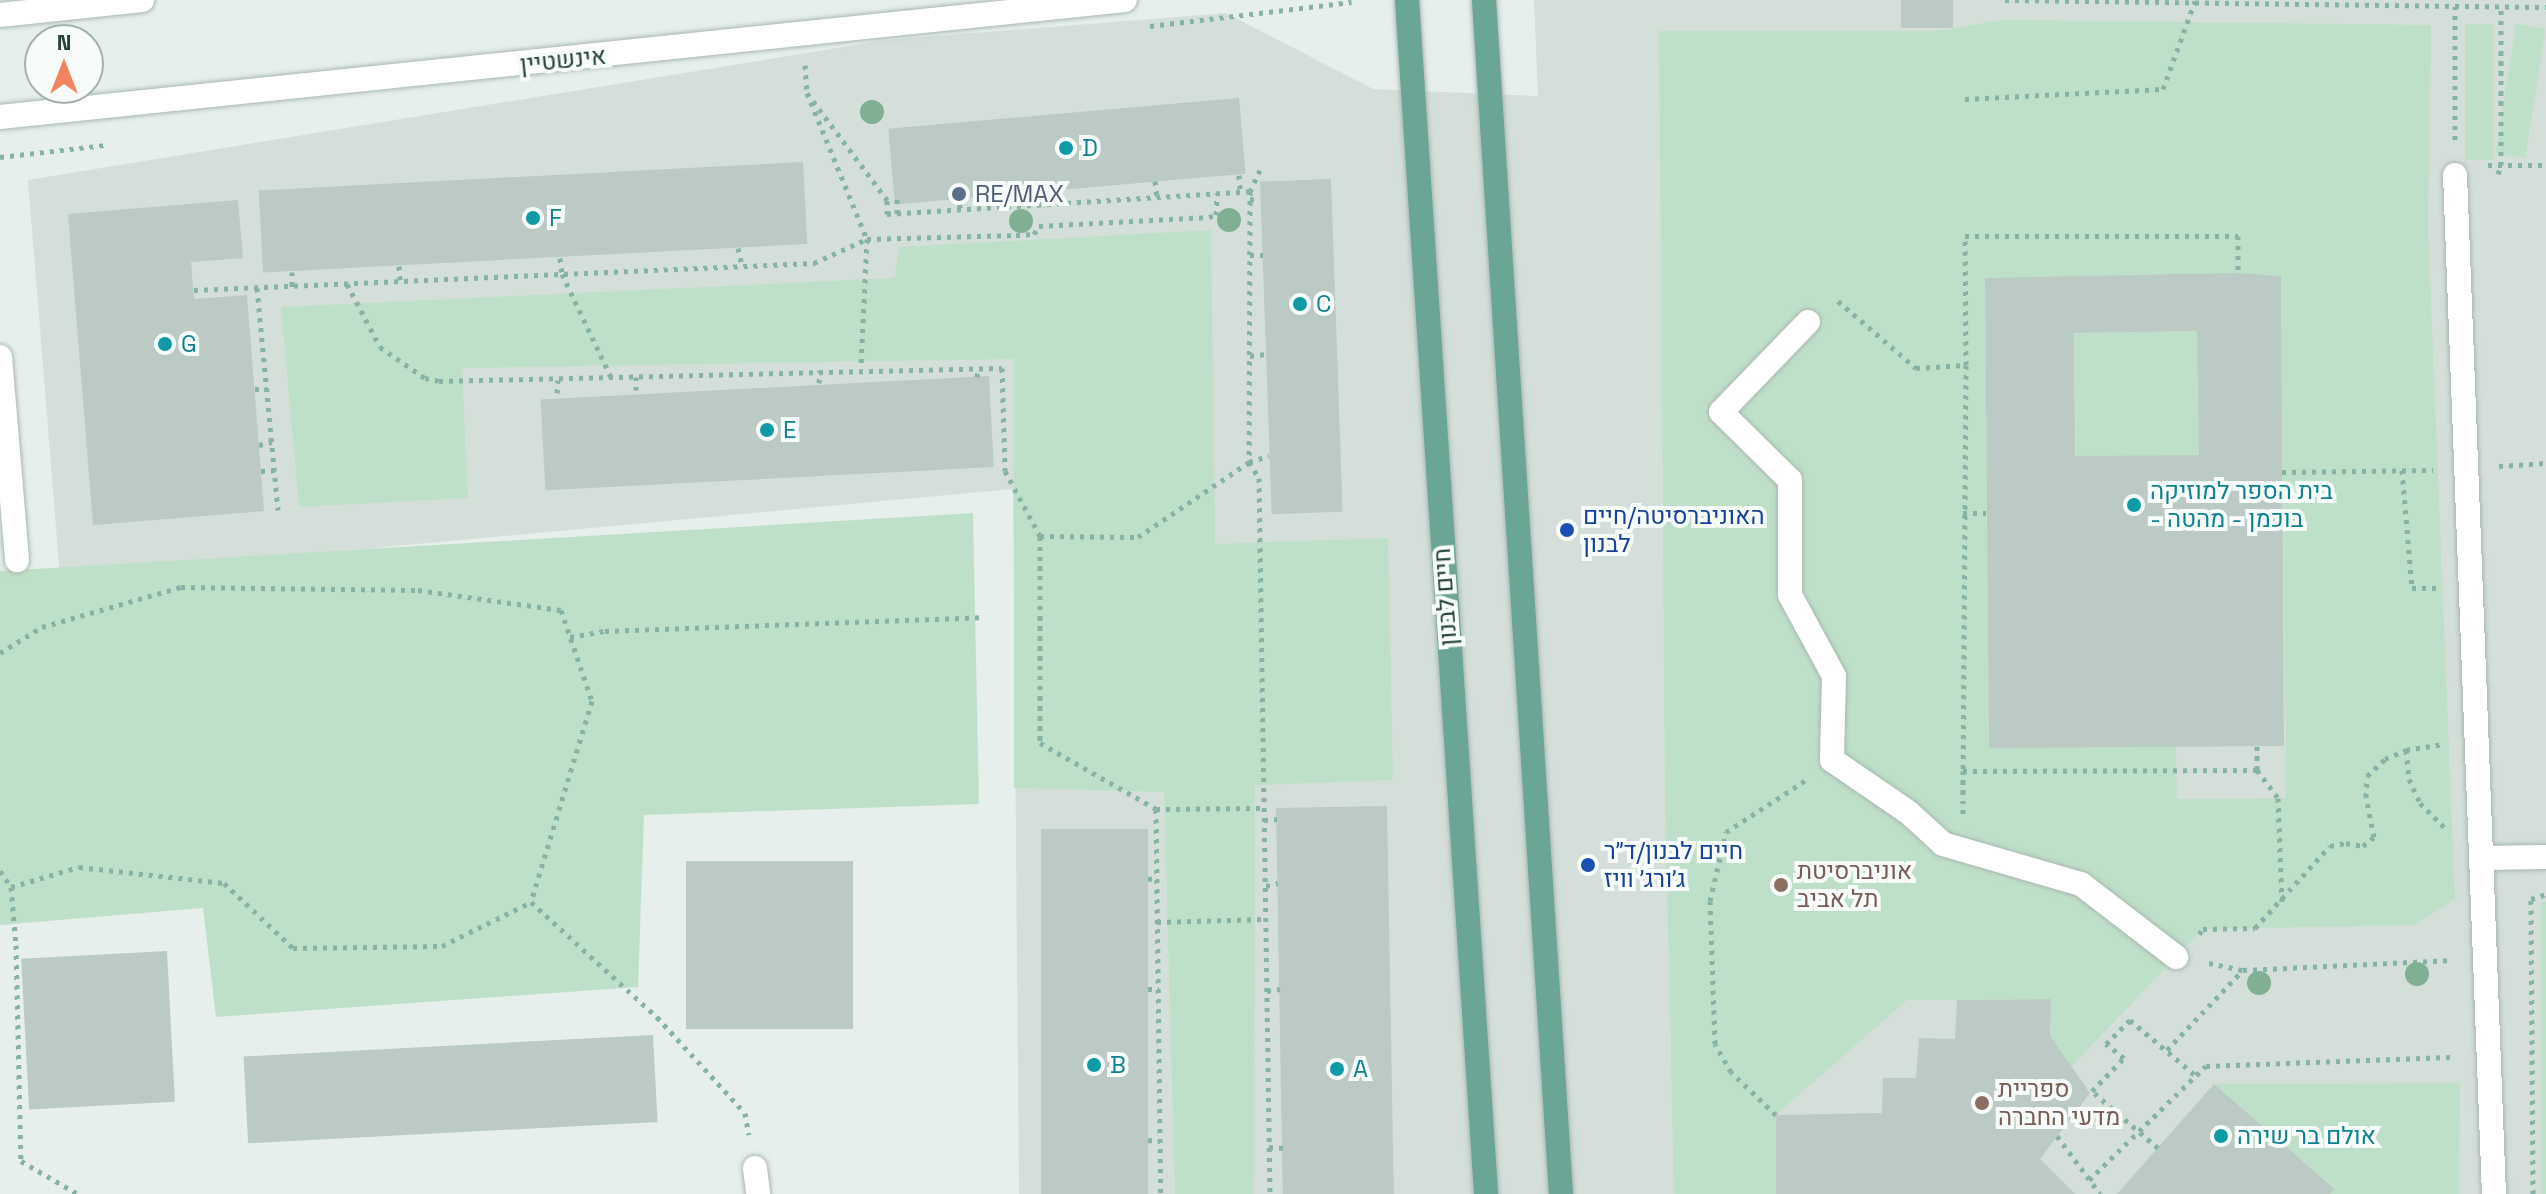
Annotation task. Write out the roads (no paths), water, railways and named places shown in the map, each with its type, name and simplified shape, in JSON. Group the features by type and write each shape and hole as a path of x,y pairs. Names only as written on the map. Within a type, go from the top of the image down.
{"main road":[{"name":"חיים לבנון","path":"1407,0 1486,1194"},
{"path":"1484,0 1561,1194"}],"street":[{"path":"0,15 36,6 142,0"},
{"name":"אינשטיין","path":"0,117 1125,0"},
{"path":"2455,170 2494,1194"},
{"path":"1808,322 1721,412 1790,480 1790,595 1834,676 1832,760 1908,812 1943,844 2081,884 2176,957"},
{"path":"0,357 17,560"},
{"path":"2481,858 2546,857"},
{"path":"755,1168 758,1194"}],"place":[{"name":"D","path":"1066,148"},
{"name":"RE/MAX","path":"959,194"},
{"name":"F","path":"533,218"},
{"name":"C","path":"1300,304"},
{"name":"G","path":"165,344"},
{"name":"E","path":"767,430"},
{"name":"בית הספר למוזיקה - בוכמן - מהטה","path":"2134,505"},
{"name":"האוניברסיטה/חיים לבנון","path":"1567,530"},
{"name":"חיים לבנון/ד״ר ג׳ורג׳ וויז","path":"1588,865"},
{"name":"אוניברסיטת תל אביב","path":"1781,885"},
{"name":"B","path":"1094,1065"},
{"name":"A","path":"1337,1069"},
{"name":"ספריית מדעי החברה","path":"1982,1103"},
{"name":"אולם בר שירה","path":"2221,1136"}]}
